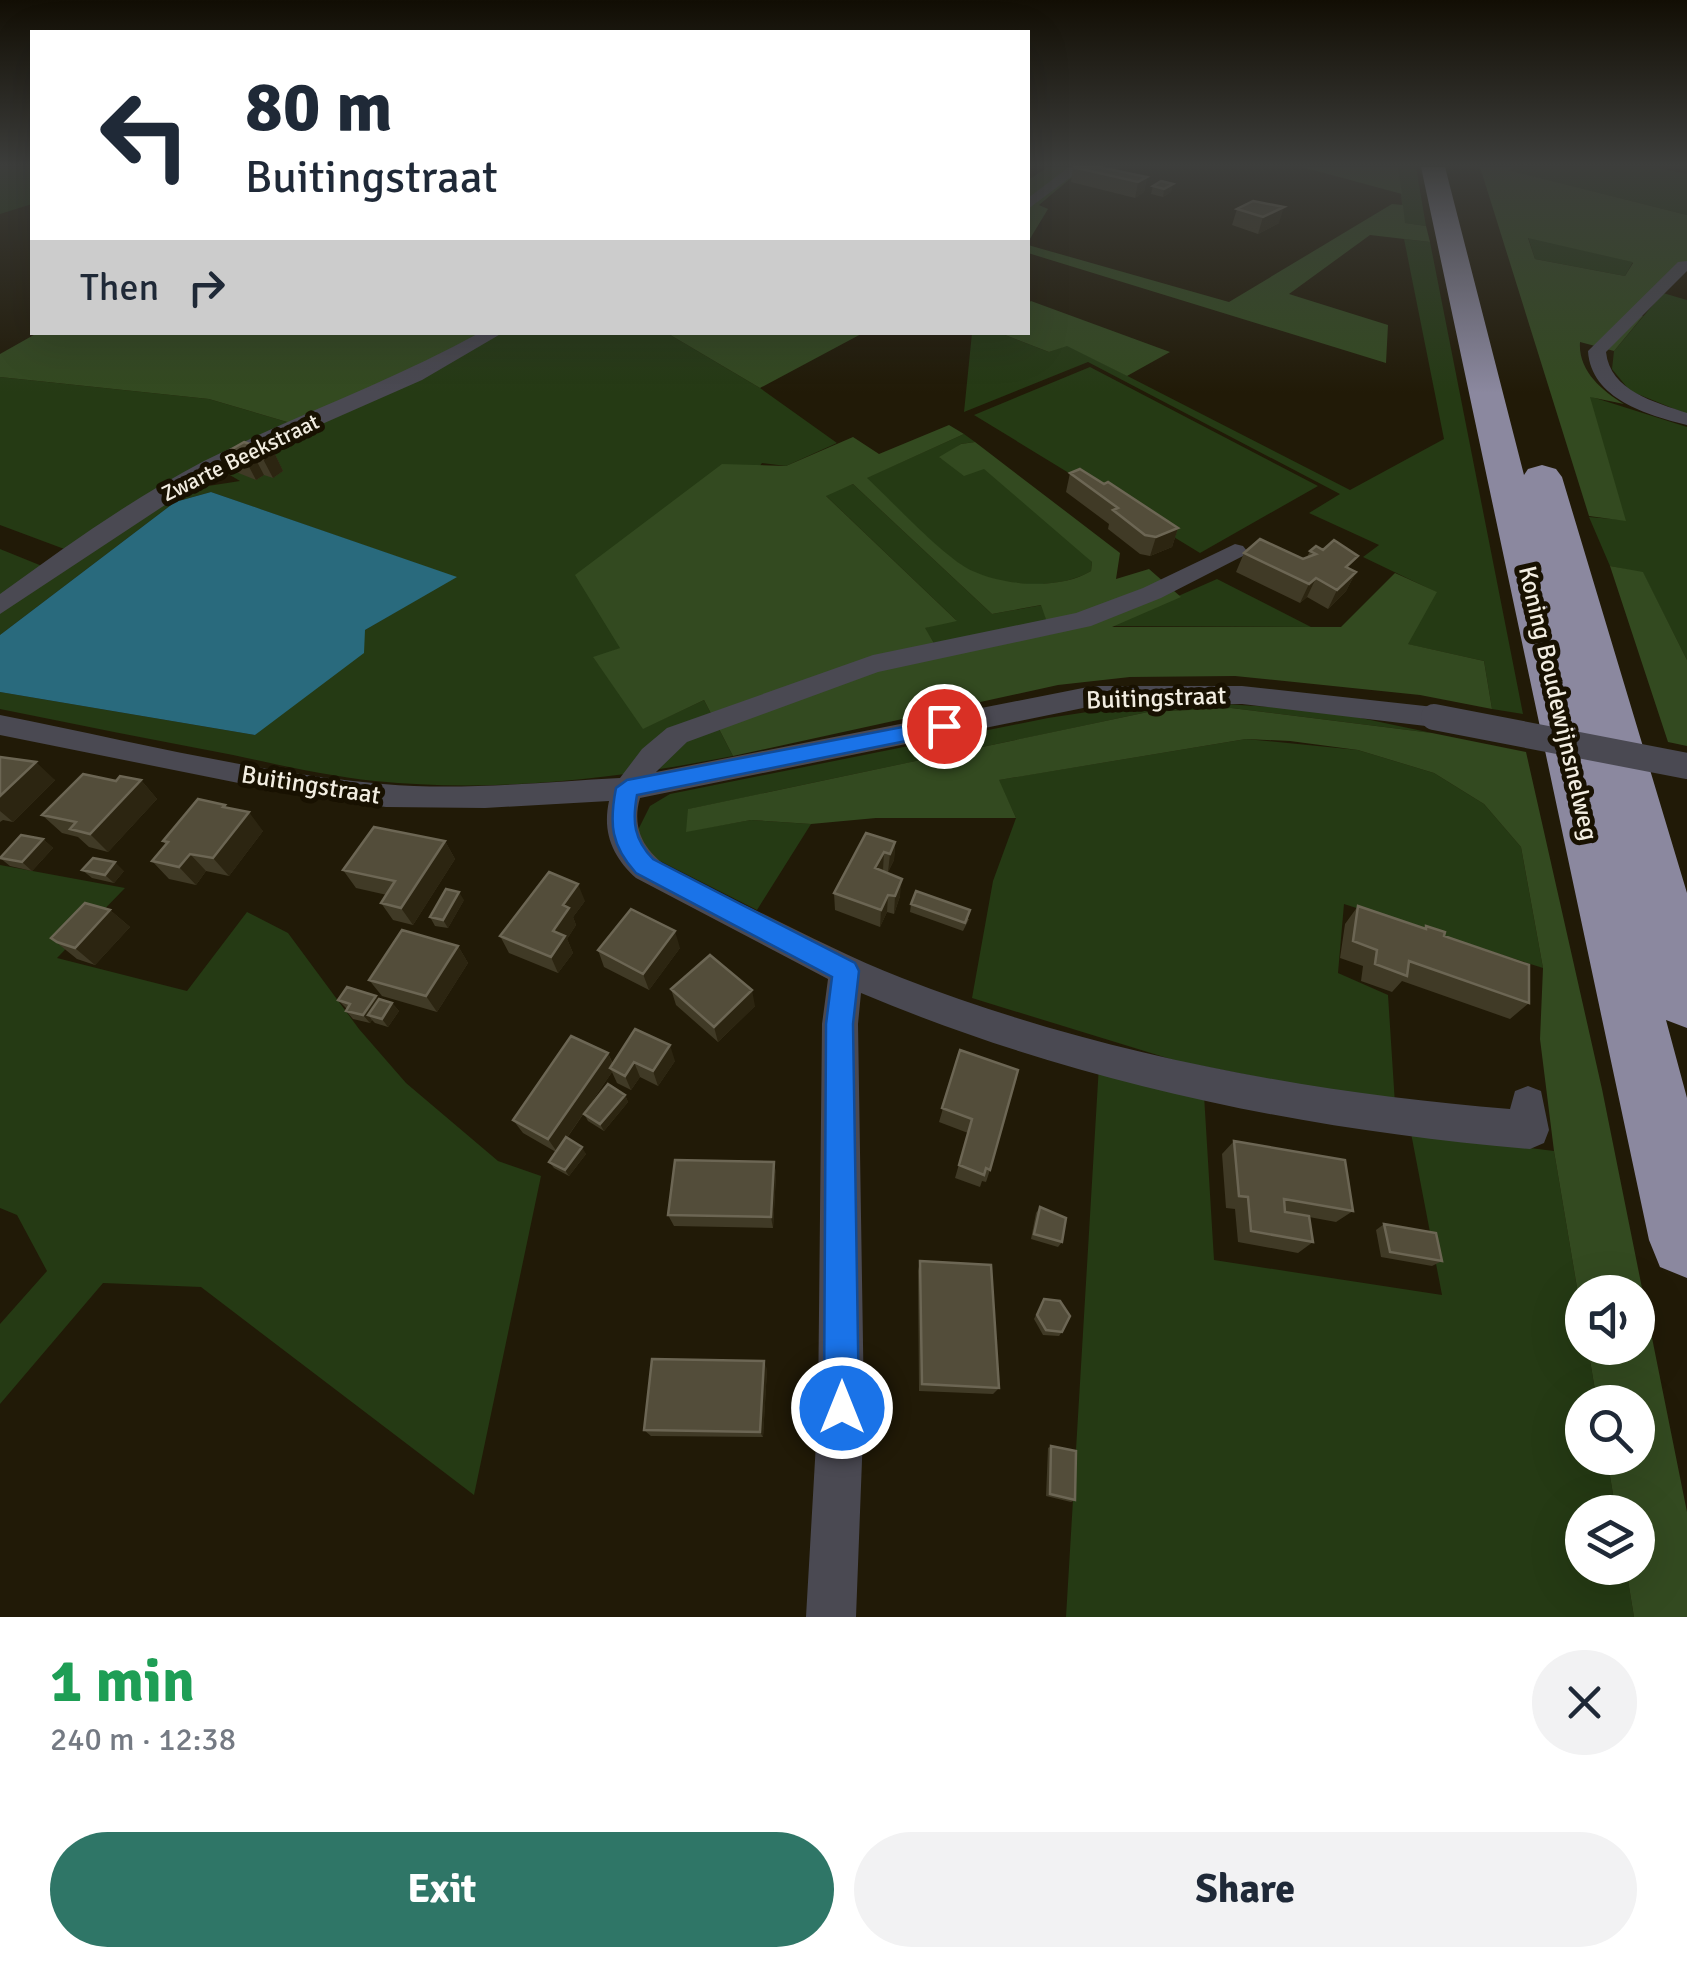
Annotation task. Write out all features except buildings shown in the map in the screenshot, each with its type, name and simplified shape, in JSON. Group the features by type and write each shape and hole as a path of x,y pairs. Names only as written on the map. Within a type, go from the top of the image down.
{"highway":[{"name":"Koning Boudewijnsnelweg","path":"1451,242 1687,1240"},
{"path":"1478,242 1515,382"},
{"name":"Koning Boudewijnsnelweg","path":"1535,451 1687,998"}],"street":[{"path":"1684,265 1597,351 1596,360 1612,386 1643,404 1687,420"},
{"name":"Zwarte Beekstraat","path":"0,606 84,544 211,466 415,376 490,335"},
{"path":"1235,551 1152,593 1082,620 873,664 677,735 653,753 627,788 622,818 628,848 644,866 846,971 950,1011 1262,1095 1427,1122 1530,1130 1528,1104"},
{"name":"Buitingstraat","path":"0,725 303,785 386,796 485,797 627,788 1093,696 1242,695 1434,717 1687,766"},
{"path":"831,1617 842,1408 840,1024 846,971"}],"green space":[{"path":"1328,242 1360,242 1289,294 1388,325 1386,363 1030,254 1030,246 1229,302"},
{"path":"1405,242 1430,242 1523,714 1492,709 1484,661 1407,644 1436,592 1363,557 1379,545 1309,513 1340,494 1088,362 964,412 972,335 1005,335 1049,352 1067,345 1350,490 1444,439"},
{"path":"1504,242 1529,242 1535,259 1625,276 1633,263 1547,242 1687,242 1687,268 1630,312 1643,316 1614,351 1580,342 1587,370 1624,404 1590,397 1626,521 1589,516"},
{"path":"1530,242 1551,242 1633,262 1625,276 1535,259"},
{"path":"1663,293 1687,300 1687,414 1630,391 1612,369 1614,351"},
{"path":"1030,302 1170,352 1127,376 1067,346 1049,352 1005,335 1030,335"},
{"path":"34,335 482,335 294,424 209,399 0,377 0,354"},
{"path":"496,335 670,335 760,388 837,443 786,466 762,463 621,648 594,658 644,728 704,700 733,756 645,771 510,784 375,781 0,709 0,692 255,735 365,630 455,577 211,492 175,502 0,635 0,612 194,481 208,486 240,481 218,468"},
{"path":"670,335 859,335 760,388"},
{"path":"1090,367 1318,486 1200,553 974,415"},
{"path":"0,377 209,399 294,424 67,550 0,525"},
{"path":"1589,396 1687,427 1687,660 1643,573 1610,566 1589,517 1625,520"},
{"path":"949,425 964,434 867,478 965,567 1010,582 1046,584 1091,571 1092,562 984,469 964,476 939,457 961,444 975,442 1120,553 1116,579 1149,569 1181,597 1112,627 1341,627 1395,573 1437,592 1408,644 1484,661 1492,709 1420,695 1235,676 1130,677 1058,685 733,756 704,700 643,729 593,657 620,648 575,575 722,464 786,466 853,437 879,454","holes":["853,484 992,614 1041,605 1051,634 941,655 925,628 957,621 826,496"]},
{"path":"964,434 975,442 961,444 940,458 984,468 1082,551 1092,562 1091,571 1045,584 1010,582 977,574 940,548 866,478"},
{"path":"853,484 992,614 1042,605 1047,622 934,643 924,628 956,620 825,495"},
{"path":"0,549 42,566 0,596"},
{"path":"1610,566 1643,572 1687,660 1687,746 1668,742"},
{"path":"1217,579 1311,627 1110,626"},
{"path":"1224,704 1323,710 1432,733 1231,708 1148,712 689,809 687,831 751,820 811,824 757,910 654,858 637,832 650,806 670,794 1048,718 1120,707"},
{"path":"1231,708 1432,733 1526,752 1639,1275 1575,1275 1540,1039 1543,968 1521,847 1484,804 1434,773 1358,750 1246,739 999,780 1016,818 876,818 811,824 751,820 686,832 688,809 1148,712"},
{"path":"1246,739 1358,750 1434,773 1484,804 1521,847 1543,968 1344,904 1338,973 1388,995 1395,1104 1177,1061 972,998 993,881 1016,818 998,780"},
{"path":"0,865 125,888 57,958 187,991 247,912 288,933 359,1029 406,1083 498,1161 541,1176 474,1495 201,1287 103,1283 0,1404 0,1324 47,1271 17,1215 0,1208"},
{"path":"1099,1065 1204,1095 1214,1260 1442,1295 1411,1133 1554,1151 1575,1275 1565,1275 1565,1365 1591,1365 1594,1385 1565,1385 1565,1475 1610,1475 1613,1495 1565,1495 1565,1585 1629,1585 1634,1617 1066,1617"},
{"path":"1655,1353 1687,1512 1687,1617 1634,1617 1629,1585 1655,1585 1655,1495 1613,1495 1610,1475 1655,1475 1655,1385 1594,1385 1591,1365 1655,1365"}],"water":[{"path":"211,492 457,577 365,630 364,653 255,735 0,692 0,635 175,502"}],"route":[{"path":"842,1408 840,1024 846,971 644,866 628,848 622,818 627,788 944,726"}]}
